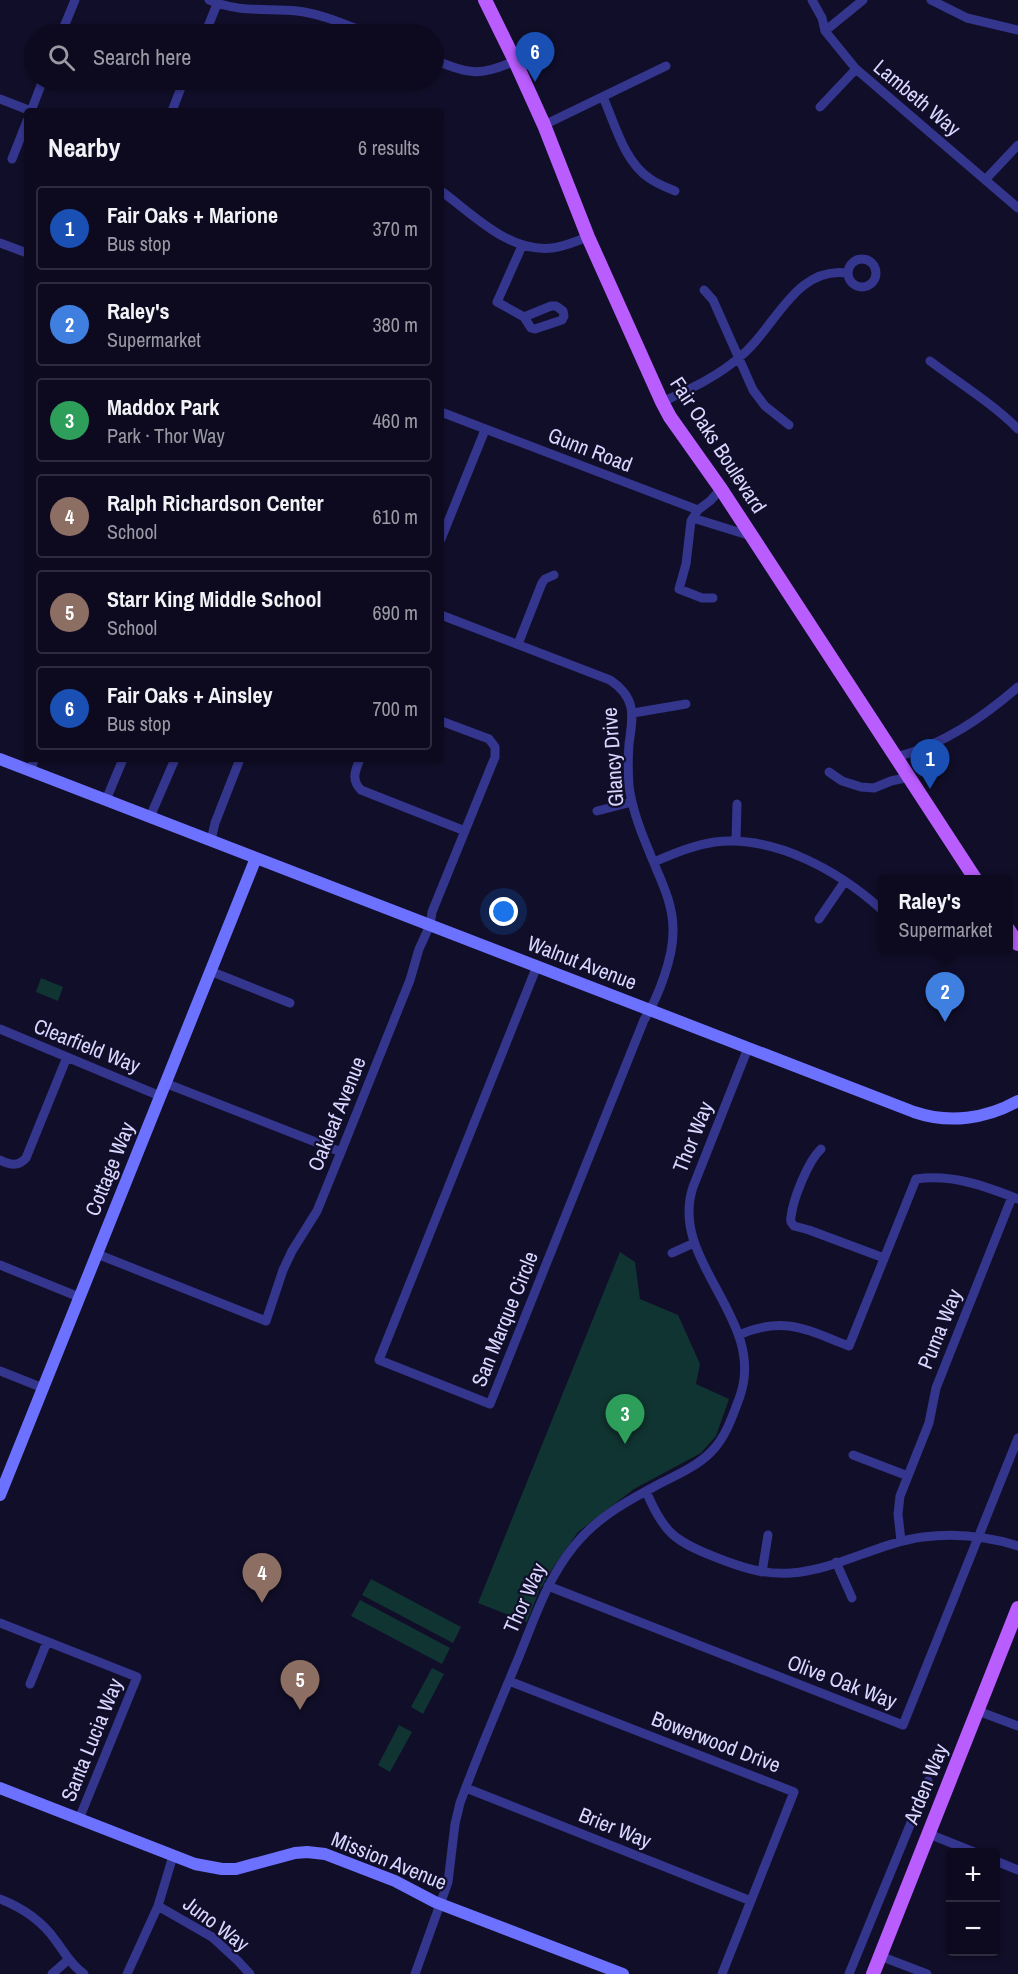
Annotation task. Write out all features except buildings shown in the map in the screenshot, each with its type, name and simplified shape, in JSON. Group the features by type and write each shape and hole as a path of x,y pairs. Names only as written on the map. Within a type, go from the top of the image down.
{"main road":[{"name":"Fair Oaks Boulevard","path":"485,0 544,125 588,237 670,417 721,489 973,875"},
{"name":"Arden Way","path":"873,1974 1018,1608"}],"street":[{"path":"66,24 75,0"},
{"name":"Lambeth Way","path":"812,0 822,18 825,31 856,69 1018,208"},
{"path":"825,31 863,0"},
{"path":"931,0 967,18 1018,30"},
{"path":"208,24 213,2 232,8 313,14 342,24"},
{"path":"444,64 460,70 479,73 492,71 515,61"},
{"path":"544,125 666,66"},
{"path":"819,107 856,69"},
{"path":"32,108 39,90"},
{"path":"173,108 180,90"},
{"path":"603,97 636,166 649,178 675,191"},
{"path":"0,99 24,108"},
{"path":"12,159 24,129"},
{"path":"986,179 1018,145"},
{"path":"444,192 504,238 522,246 552,248 588,237"},
{"path":"0,243 24,252"},
{"path":"522,246 497,302 524,317"},
{"path":"662,402 699,385 739,358 753,345 800,288 822,276 837,272 848,273"},
{"path":"704,290 713,300 753,390 772,413 789,425"},
{"path":"930,361 1017,424"},
{"name":"Gunn Road","path":"444,413 752,536"},
{"path":"444,532 485,430"},
{"path":"713,598 702,598 679,589 696,514 721,489"},
{"path":"518,644 542,583 545,579 555,575"},
{"name":"Glancy Drive","path":"444,616 610,680 627,696 633,713 628,765 632,802 637,823 671,906 673,938 668,962 650,1010"},
{"path":"896,757 934,744 959,731 989,712 1018,687"},
{"path":"633,713 686,704"},
{"name":"Oakleaf Avenue","path":"97,1254 266,1321 283,1270 317,1211 341,1152 410,980 419,949 430,925 432,912 495,757 495,747 489,739 444,722"},
{"name":"Walnut Avenue","path":"0,759 33,765 106,800 927,1115 946,1119 972,1118 996,1112 1018,1101"},
{"path":"106,800 122,762"},
{"path":"150,817 174,762"},
{"path":"211,840 214,823 239,762"},
{"path":"359,762 354,778 361,790 465,831"},
{"path":"829,772 837,779 854,786 874,788 909,777"},
{"path":"597,811 632,802"},
{"path":"736,841 737,804"},
{"path":"654,862 704,844 736,841 782,850 845,880 878,906"},
{"name":"Cottage Way","path":"0,1495 3,1478 43,1388 256,858"},
{"path":"819,919 845,880"},
{"name":"San Marque Circle","path":"537,966 379,1360 490,1404 650,1010"},
{"path":"210,971 290,1003"},
{"name":"Clearfield Way","path":"0,1029 160,1095"},
{"name":"Thor Way","path":"415,1974 442,1904 451,1871 455,1824 466,1788 548,1586 562,1561 588,1530 614,1509 695,1466 712,1451 722,1439 740,1396 745,1376 745,1354 739,1335 694,1243 688,1219 691,1193 748,1048"},
{"path":"0,1160 15,1165 26,1158 67,1057"},
{"path":"165,1083 341,1152"},
{"path":"821,1149 810,1163 796,1198 791,1221 794,1226 884,1258"},
{"path":"739,1335 766,1326 792,1326 849,1346 916,1179 937,1178 967,1181 1015,1198"},
{"name":"Puma Way","path":"901,1541 898,1526 899,1502 929,1423 936,1388 1015,1198"},
{"path":"672,1253 694,1243"},
{"path":"0,1265 80,1296"},
{"path":"0,1371 43,1388"},
{"name":"Olive Oak Way","path":"548,1586 903,1725 1018,1438"},
{"path":"853,1455 908,1476"},
{"path":"646,1491 660,1520 682,1543 735,1565 762,1572 798,1572 901,1541 940,1536 978,1537 1018,1546"},
{"path":"762,1572 768,1536"},
{"path":"836,1562 852,1598"},
{"name":"Santa Lucia Way","path":"0,1623 137,1677 79,1819"},
{"path":"30,1684 47,1641"},
{"name":"Bowerwood Drive","path":"509,1681 794,1792 722,1974"},
{"path":"978,1711 1018,1726"},
{"path":"849,1974 928,1781"},
{"name":"Mission Avenue","path":"0,1788 195,1864 222,1869 249,1867 295,1853 316,1853 333,1857 395,1881 442,1904 623,1974"},
{"name":"Brier Way","path":"466,1788 751,1901"},
{"path":"929,1834 964,1848"},
{"path":"127,1974 158,1906 173,1856"},
{"path":"1000,1863 1018,1870"},
{"path":"0,1899 36,1919 69,1960 84,1974"},
{"name":"Juno Way","path":"158,1906 212,1938 250,1974"},
{"path":"880,1956 927,1974"},
{"path":"52,1974 69,1960"}],"green space":[{"path":"41,978 63,987 58,1001 36,992"},
{"path":"620,1252 635,1262 640,1299 678,1315 700,1364 696,1384 729,1399 716,1436 701,1453 634,1489 578,1532 539,1591 527,1622 478,1603"},
{"path":"371,1579 461,1627 453,1643 362,1595"},
{"path":"360,1600 450,1648 442,1664 351,1616"},
{"path":"432,1668 444,1674 423,1714 411,1707"},
{"path":"399,1725 412,1732 390,1772 378,1765"}],"place":[{"name":"Fair Oaks + Ainsley","path":"535,82"},
{"name":"Fair Oaks + Marione","path":"930,789"},
{"name":"Raley's","path":"945,1022"},
{"name":"Maddox Park","path":"625,1444"},
{"name":"Ralph Richardson Center","path":"262,1603"},
{"name":"Starr King Middle School","path":"300,1710"}]}
